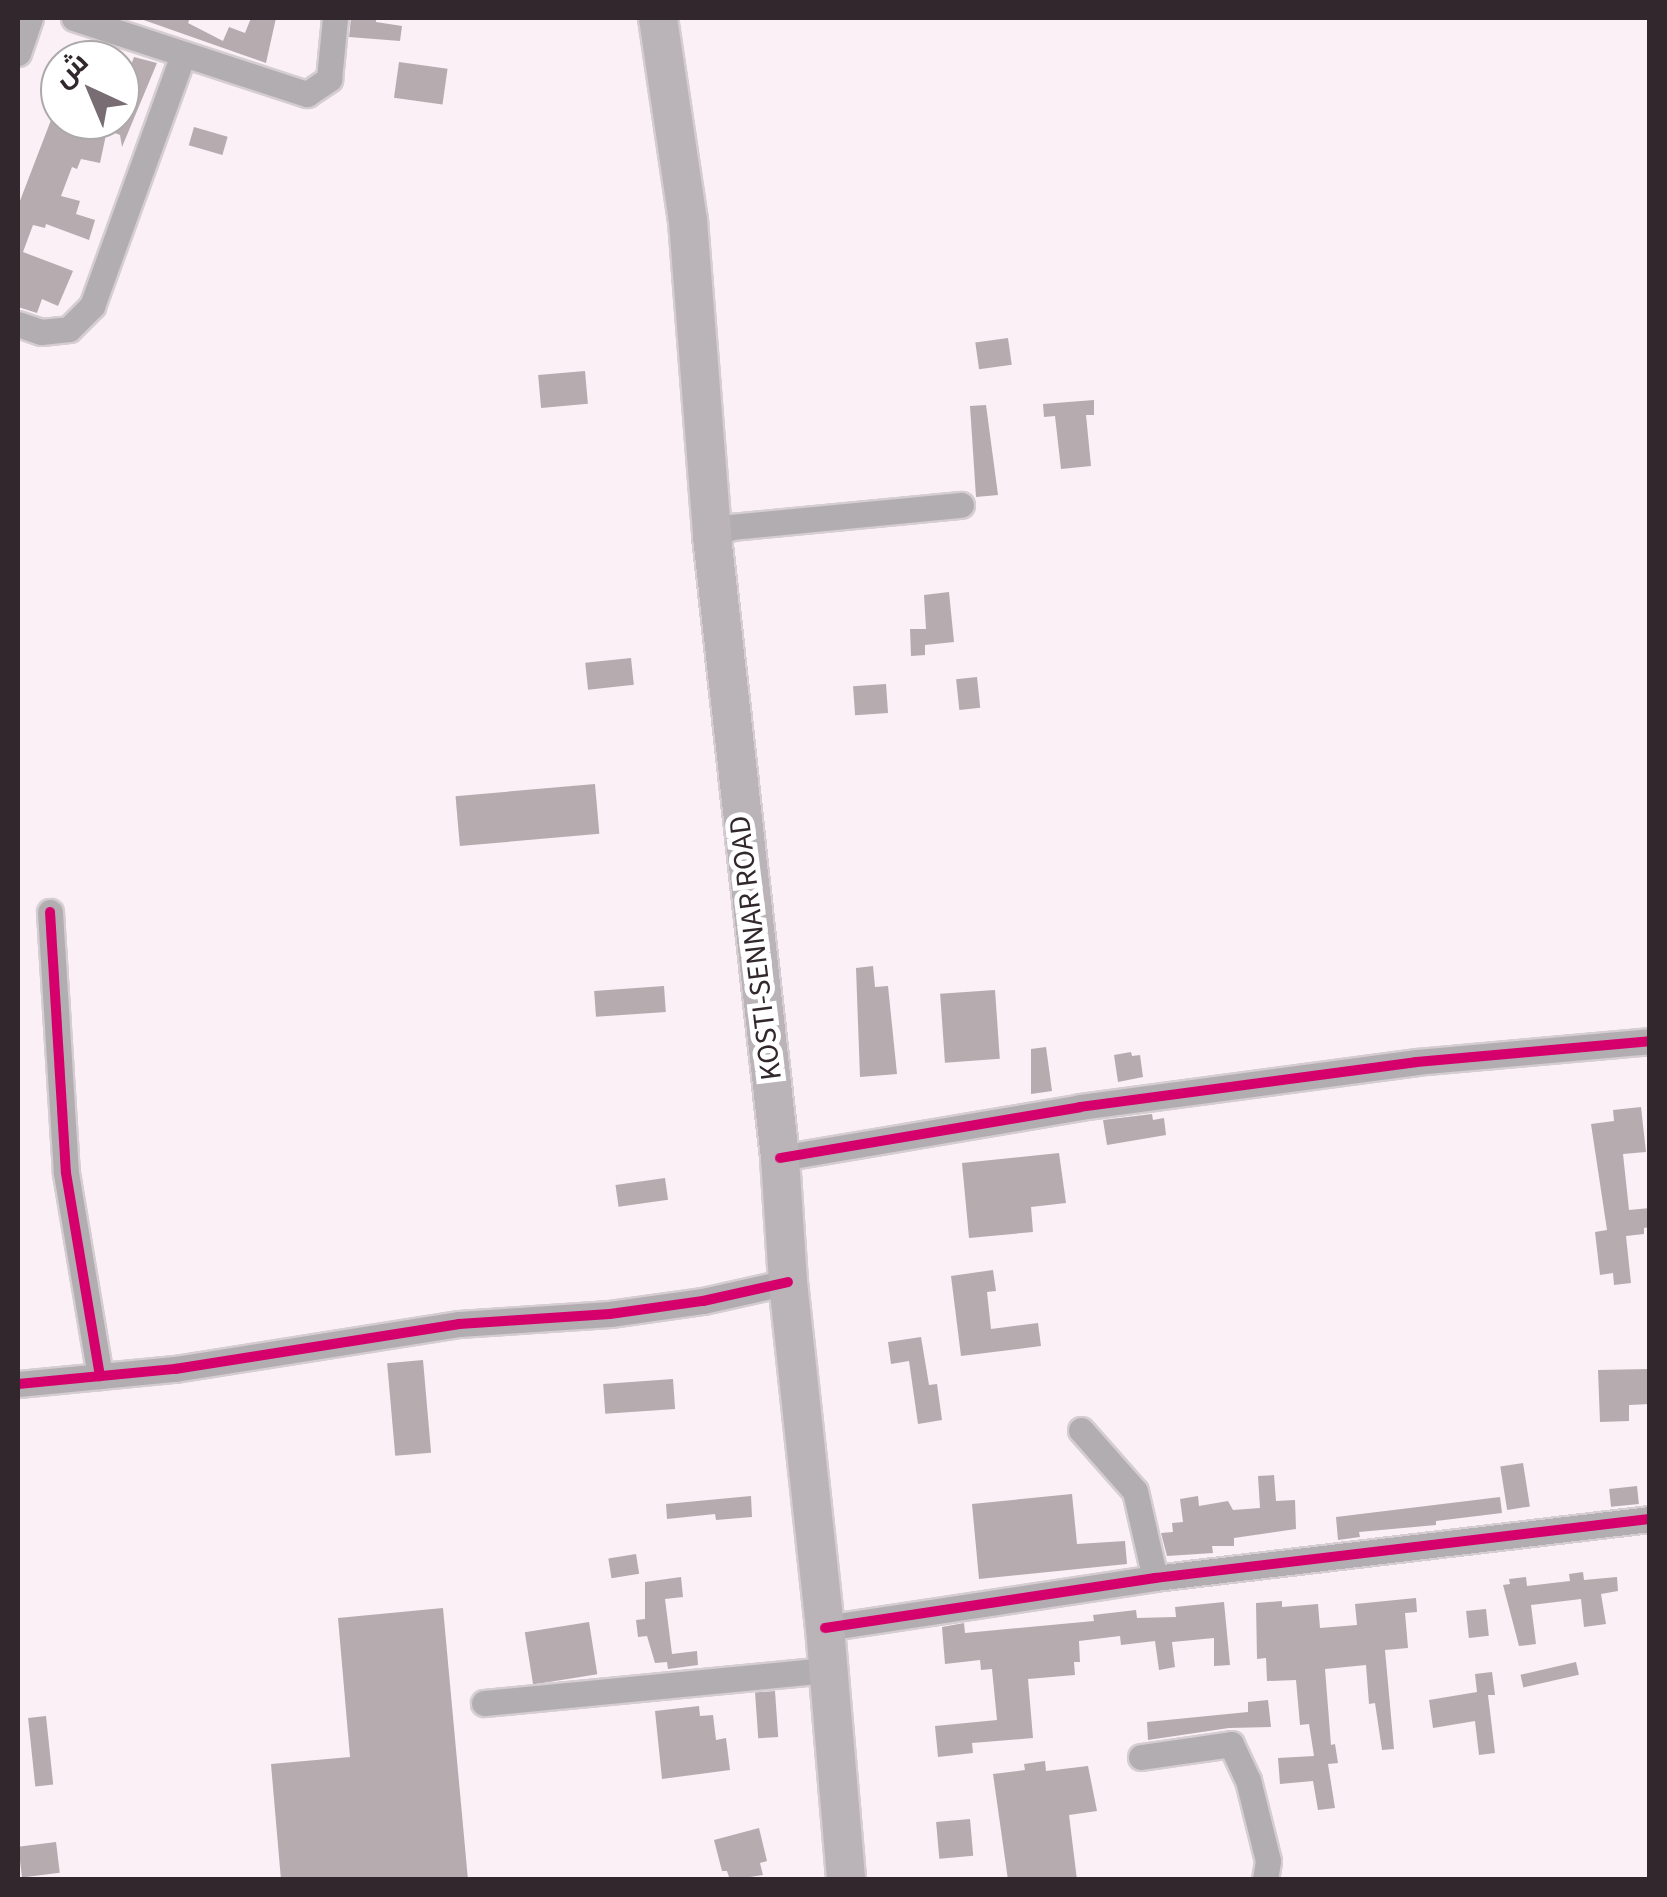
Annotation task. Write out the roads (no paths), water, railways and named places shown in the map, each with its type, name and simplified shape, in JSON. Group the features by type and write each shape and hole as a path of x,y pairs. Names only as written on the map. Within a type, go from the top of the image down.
{"highway":[{"name":"KOSTI-SENNAR ROAD","path":"658,18 688,220 712,536 780,1158 788,1282 825,1628 846,1880"}],"street":[{"path":"18,52 30,18"},
{"path":"74,18 307,94 329,80 334,18"},
{"path":"18,324 41,332 68,329 92,306 183,54"},
{"path":"712,536 732,527 961,505"},
{"path":"50,912 66,1173 100,1376"},
{"path":"780,1158 1080,1106 1416,1062 1650,1041"},
{"path":"18,1384 176,1369 459,1324 628,1312 788,1282"},
{"path":"1082,1430 1135,1491 1155,1578"},
{"path":"825,1628 1155,1578 1650,1520"},
{"path":"484,1703 827,1670"},
{"path":"1141,1757 1230,1744 1248,1780 1268,1861 1266,1880"}]}
